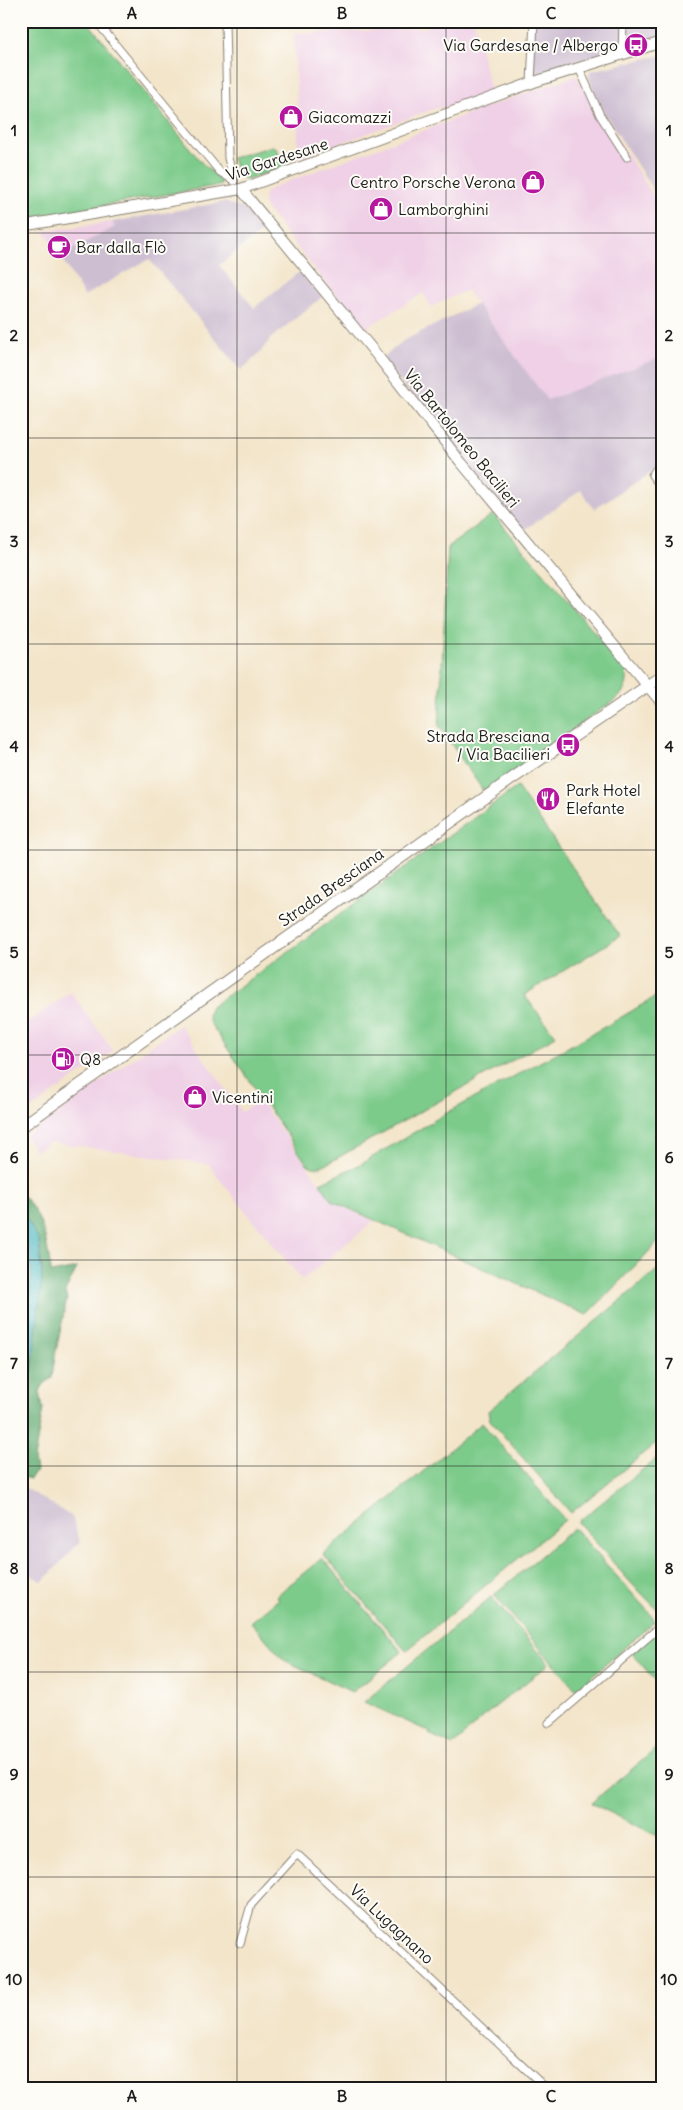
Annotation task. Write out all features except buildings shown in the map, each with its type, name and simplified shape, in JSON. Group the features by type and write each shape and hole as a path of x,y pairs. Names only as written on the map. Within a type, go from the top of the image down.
{"main road":[{"name":"Via Gardesane","path":"21,226 241,189 531,83 662,42"},
{"name":"Via Bartolomeo Bacilieri","path":"241,189 376,354 460,461 662,703"},
{"name":"Strada Bresciana","path":"21,1127 510,780 662,676"}],"street":[{"path":"96,21 220,172 233,180 241,189"},
{"path":"225,21 228,158 233,180"},
{"path":"531,83 534,21"},
{"path":"622,54 623,21"},
{"path":"579,68 600,115 627,157"},
{"path":"662,461 652,474 662,488"},
{"path":"549,1723 662,1625"},
{"name":"Via Lugagnano","path":"240,1943 251,1905 297,1854 547,2089"}],"shaded area":[{"path":"427,21 474,21 491,92 443,109 440,107 296,159 298,136 294,34 428,28"},
{"path":"529,21 662,21 662,35 528,76"},
{"path":"662,55 662,204 600,106 589,78 590,71"},
{"path":"576,76 662,209 662,357 545,403 467,290 431,307 423,293 363,330 265,207 266,192 276,186 489,106"},
{"path":"224,202 244,209 265,229 219,265 254,308 299,272 322,297 270,339 259,354 241,370 149,259 84,296 55,247 68,243 72,249 115,227 112,222"},
{"path":"112,222 115,227 72,249 68,243 55,247 44,231"},
{"path":"477,304 547,400 662,357 662,463 594,509 581,490 523,531 382,359 403,341"},
{"path":"71,992 113,1051 31,1109 21,1099 21,1027"},
{"path":"180,1025 242,1112 259,1099 334,1203 374,1221 302,1280 209,1164 49,1142 36,1151 25,1136"},
{"path":"24,1487 72,1517 80,1542 42,1582 21,1569 21,1510"}],"green space":[{"path":"21,21 87,21 201,162 221,181 220,185 21,220"},
{"path":"273,146 286,167 246,179 240,177 232,158"},
{"path":"493,514 625,668 627,680 624,690 619,697 484,792 439,726 448,547"},
{"path":"517,787 620,936 524,995 556,1036 330,1162 320,1167 310,1166 210,1023 208,1015 211,1007"},
{"path":"662,993 662,1238 587,1315 332,1201 320,1183 361,1164 445,1114 608,1025"},
{"path":"21,1195 35,1211 39,1220 46,1241 51,1273 77,1268 65,1292 67,1299 52,1378 44,1384 40,1391 43,1409 34,1459 36,1471 30,1479 21,1476 42,1269 39,1241 21,1209"},
{"path":"662,1266 662,1438 571,1513 490,1420 488,1411"},
{"path":"482,1423 565,1520 406,1651 323,1554"},
{"path":"658,1457 662,1459 661,1613 631,1583 578,1522"},
{"path":"574,1528 653,1617 654,1622 576,1690 494,1595"},
{"path":"322,1558 402,1652 352,1692 284,1660 251,1622 279,1599 276,1596"},
{"path":"491,1597 549,1664 490,1711 453,1745 429,1734 430,1732 364,1702"},
{"path":"662,1627 662,1689 632,1653"},
{"path":"662,1744 662,1838 591,1803"}],"water":[{"path":"21,1209 39,1241 42,1279 21,1466 21,1352 31,1277 29,1250 21,1229"}],"place":[{"name":"Via Gardesane / Albergo","path":"636,45"},
{"name":"Giacomazzi","path":"291,117"},
{"name":"Centro Porsche Verona","path":"533,182"},
{"name":"Lamborghini","path":"381,209"},
{"name":"Bar dalla Flò","path":"59,247"},
{"name":"Strada Bresciana / Via Bacilieri","path":"568,745"},
{"name":"Park Hotel Elefante","path":"548,799"},
{"name":"Q8","path":"63,1059"},
{"name":"Vicentini","path":"195,1097"}]}
